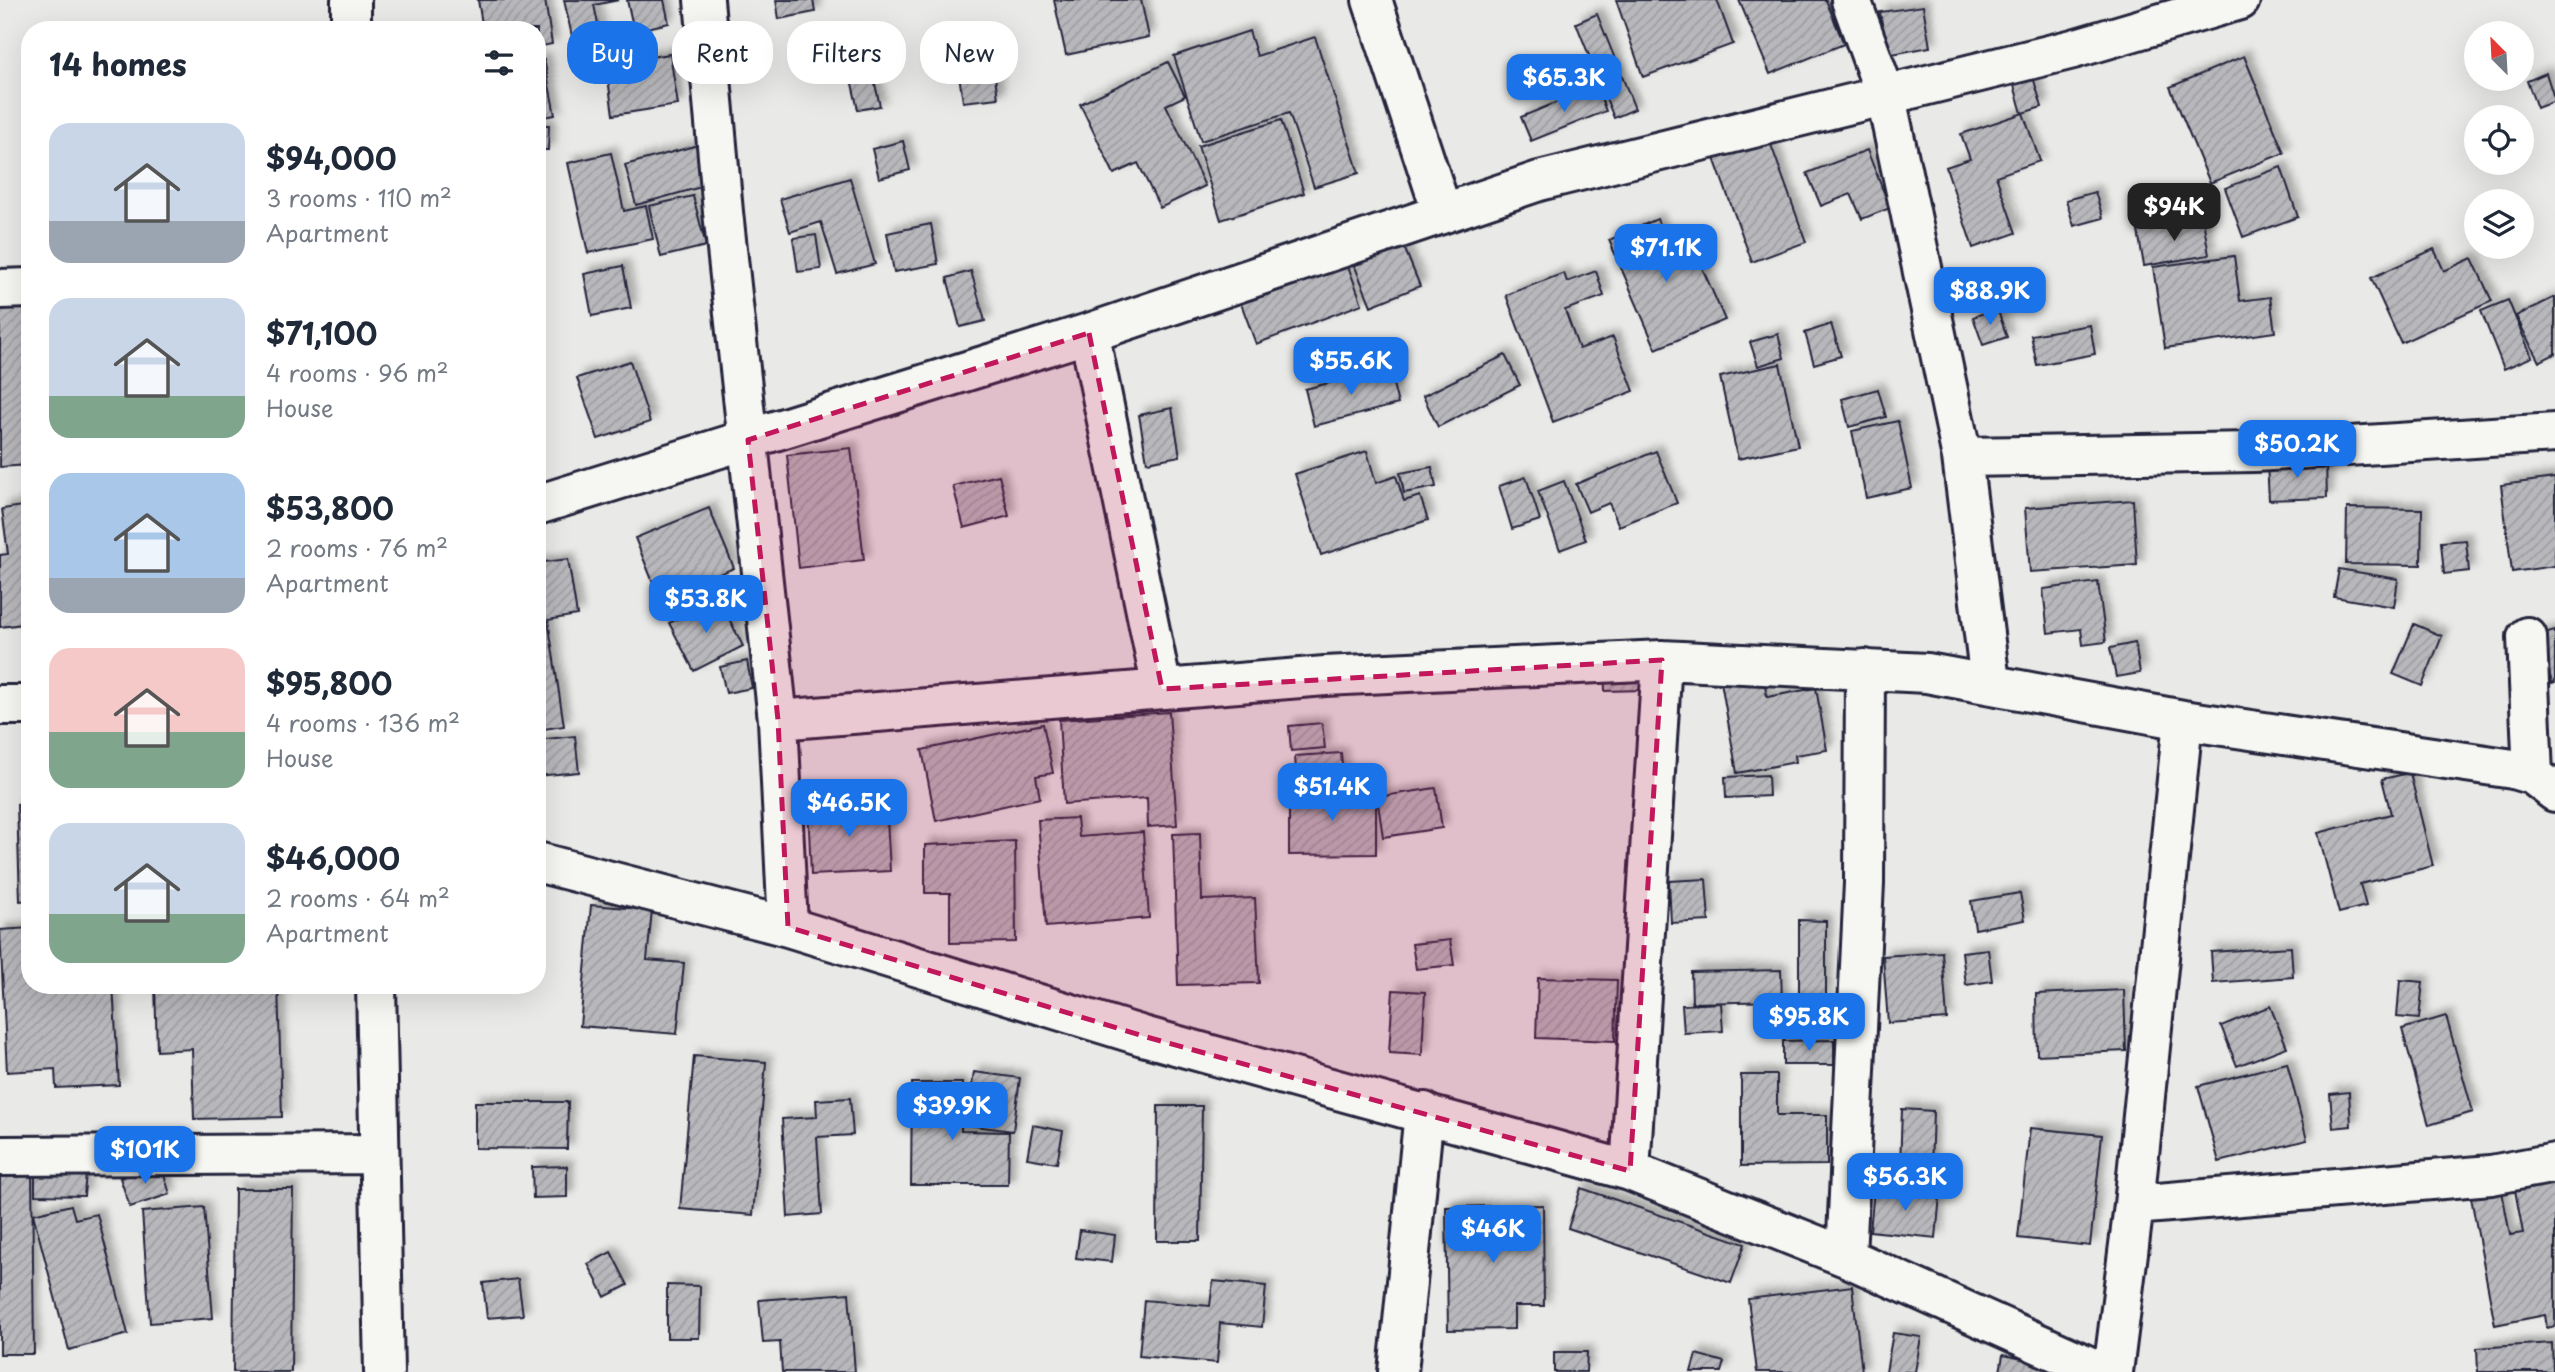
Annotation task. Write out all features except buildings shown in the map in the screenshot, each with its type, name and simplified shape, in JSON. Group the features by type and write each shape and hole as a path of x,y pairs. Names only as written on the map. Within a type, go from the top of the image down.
{"street":[{"path":"351,0 351,21"},
{"path":"704,0 723,212 778,720 788,927"},
{"path":"1372,0 1442,212"},
{"path":"1851,0 1886,97 1962,457 1990,682"},
{"path":"546,502 1090,333 1442,212 1638,155 1886,97 2073,49 2240,0"},
{"path":"0,289 21,288"},
{"path":"1090,333 1162,689"},
{"path":"1962,457 2254,452 2555,433"},
{"path":"2527,638 2544,783"},
{"path":"778,720 1325,676 1662,660 1927,673 1990,682 2183,720 2513,769 2544,783"},
{"path":"1630,1171 1662,660"},
{"path":"1846,1257 1862,957 1865,669"},
{"path":"0,705 21,705"},
{"path":"2113,1372 2134,1205 2183,720"},
{"path":"546,864 788,927 1143,1037 1424,1112 1630,1171 1846,1257 2102,1372"},
{"path":"376,994 384,1372"},
{"path":"1398,1372 1424,1112"},
{"path":"0,1156 379,1154"},
{"path":"2134,1205 2491,1175 2555,1163"}],"highlighted area":[{"path":"1089,333 1162,689 1662,660 1630,1171 1143,1036 788,927 778,720 748,440"}]}
